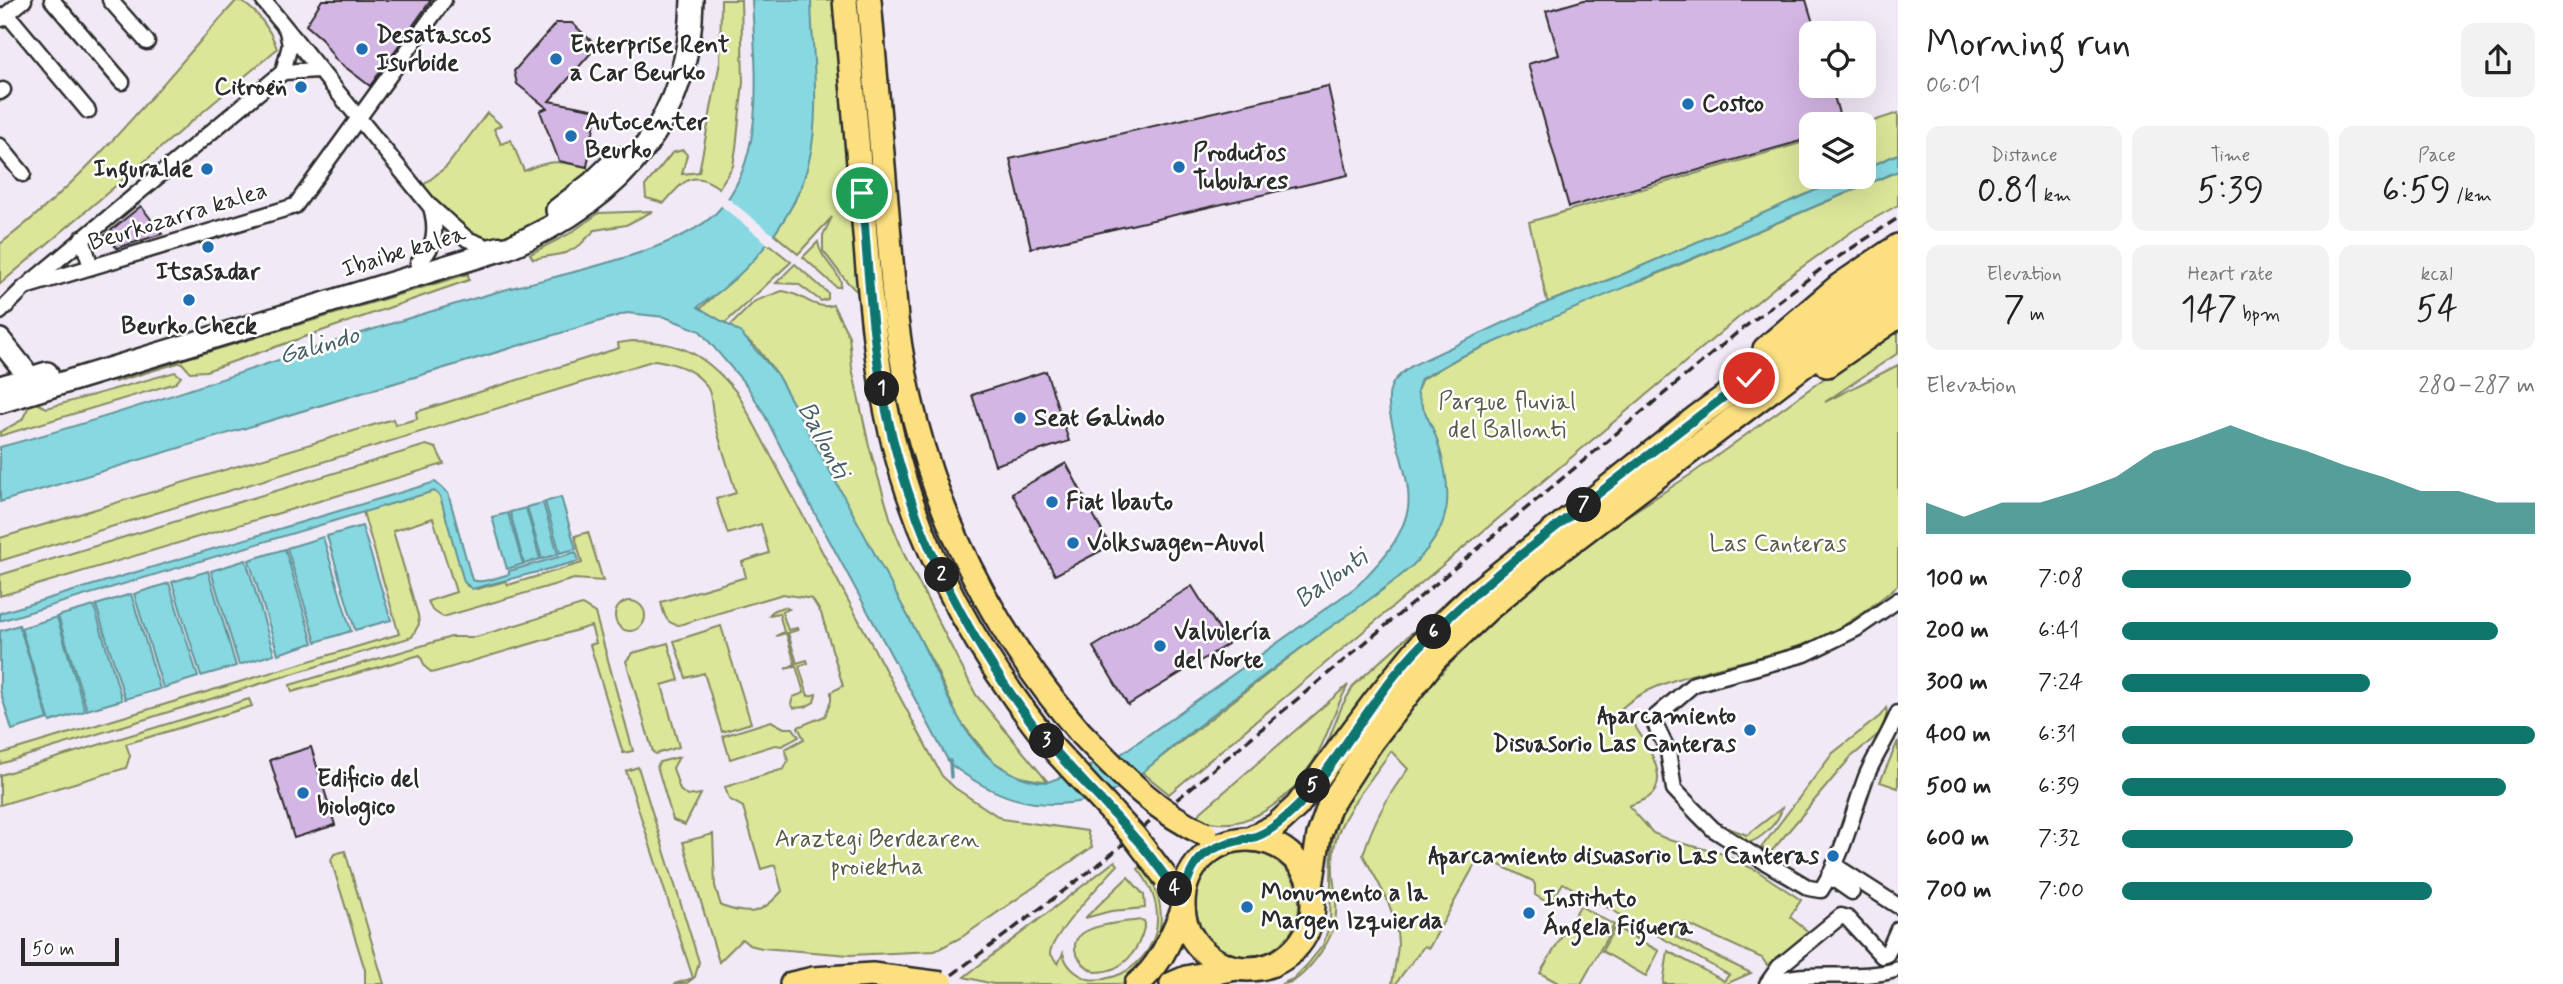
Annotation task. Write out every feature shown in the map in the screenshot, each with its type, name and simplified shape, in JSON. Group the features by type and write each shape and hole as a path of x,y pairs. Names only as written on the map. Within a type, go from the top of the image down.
{"main road":[{"name":"Ibaibe kalea","path":"14,379 48,373 418,263 478,244 545,217 592,183 629,146 651,112 668,69 679,0"},
{"name":"Ibaibe kalea","path":"0,401 472,259 507,248 547,230 597,199 621,176 653,135 667,112 682,74 692,0"},
{"path":"845,0 874,332 886,409 902,473 935,559 968,624 1017,701 1051,746 1134,836 1166,878 1183,905 1188,931 1200,948 1216,961 1236,968"},
{"path":"869,0 898,332 909,402 942,509 975,580 1037,681 1079,731 1144,795 1171,817 1205,834 1271,843 1289,853 1303,868 1311,886"},
{"path":"1698,416 1710,396 1840,285 1898,247"},
{"path":"1137,984 1149,975 1164,951 1183,905 1193,868 1204,855 1275,826 1297,806 1382,691 1422,643 1475,593 1698,416 1898,271"},
{"path":"1172,984 1186,978 1236,968 1269,966 1297,948 1312,919 1311,886 1319,835 1329,807 1371,742 1435,659 1487,610 1547,560 1898,294"},
{"path":"1703,443 1768,405 1898,316"},
{"path":"0,340 14,379 12,390 0,395"},
{"path":"803,981 872,975 943,984"}],"street":[{"path":"52,0 122,82"},
{"path":"110,0 147,42"},
{"path":"263,0 430,206 452,227 487,247 547,230"},
{"name":"Beurkozarra kalea","path":"0,312 26,287 295,206 444,0"},
{"path":"872,38 875,0"},
{"path":"10,9 88,111"},
{"path":"26,287 283,72 290,45 287,30"},
{"path":"283,72 319,70"},
{"path":"0,145 23,174"},
{"path":"418,263 428,254 434,238 435,223 430,206"},
{"path":"82,239 90,267"},
{"path":"1898,600 1856,629 1805,654 1694,684 1654,718 1668,751 1674,789 1713,829 1808,888 1821,890 1832,871 1867,776 1898,713"},
{"path":"1832,871 1852,892"},
{"path":"1832,871 1898,906"},
{"path":"1768,984 1779,967 1841,916 1847,918 1882,956 1887,954 1898,929"},
{"path":"1768,984 1786,978 1879,974 1898,969"}],"green space":[{"path":"237,0 262,20 277,49 0,284 0,244 65,189 95,159"},
{"path":"721,0 741,0 743,82 733,166 719,188 695,178 683,184 664,203 646,198 645,186 672,153 683,150 687,155 682,174 699,172 720,62"},
{"path":"810,0 833,0 859,293 844,279 823,251 823,235 832,217 798,254 774,234 795,201"},
{"path":"487,113 501,125 494,129 501,144 511,140 524,171 555,162 587,167 596,190 487,250 421,187 447,166"},
{"path":"1898,113 1898,154 1876,164 1876,120"},
{"name":"Parque fluvial del Ballonti","path":"1799,143 1799,189 1818,189 1619,276 1548,302 1646,279 1856,189 1876,189 1876,180 1898,171 1898,205 1854,230 1781,282 1169,794 1142,772 1400,575 1427,549 1439,532 1437,440 1419,402 1417,391 1421,380 1460,357 1551,318 1529,222"},
{"path":"653,211 626,225 595,230 580,245 566,253 533,259 530,254 569,234 599,213"},
{"path":"766,242 791,262 725,323 700,309 753,259"},
{"path":"818,242 819,248 841,282 840,287 836,287 803,257"},
{"path":"795,264 828,293 828,299 821,301 798,284 776,283"},
{"path":"468,274 469,280 206,371 190,372 182,363 178,363 115,382 114,380"},
{"path":"782,291 820,305 833,305 849,336 852,368 869,446 892,524 905,556 976,695 1048,782 1019,777 992,761 959,720 935,667 776,373 757,348 730,326 755,301"},
{"name":"Las Canteras","path":"1898,325 1898,353 1825,402 1898,365 1898,585 1858,616 1813,641 1660,685 1622,708 1651,752 1658,777 1656,788 1649,797 1629,806 1653,833 1669,840 1720,853 1756,870 1801,900 1790,917 1810,933 1767,965 1762,958 1683,922 1676,937 1751,973 1726,984 1663,984 1668,951 1724,981 1729,975 1563,883 1550,904 1535,895 1533,881 1487,859 1474,866 1429,948 1424,946 1396,984 1392,984 1398,945 1395,921 1363,855 1381,810 1408,769 1391,751 1367,783 1338,832 1333,861 1336,917 1325,947 1305,972 1286,984 1281,984 1293,979 1323,945 1330,923 1332,842 1343,803 1429,686 1532,578 1693,473"},
{"name":"Araztegi Berdearen proiektua","path":"632,341 665,344 692,353 715,369 738,394 942,776 955,788 1002,819 1087,831 1092,847 962,937 935,951 850,955 762,948 749,945 742,939 719,962 683,842 713,834 715,886 721,906 748,912 761,909 775,899 782,891 775,865 761,869 743,807 729,799 725,787 784,769 788,761 785,749 804,739 798,727 825,716 831,701 831,692 843,686 821,613 812,599 783,594 679,625 666,618 661,602 746,577 742,562 769,553 761,524 728,534 716,499 736,493 716,428 710,394 697,376 670,363 655,360 0,561 0,538 393,419 395,425 417,419 416,412 619,348 618,343"},
{"path":"175,372 181,377 176,383 0,436 0,432 22,420 30,404 36,403 47,408"},
{"path":"426,445 436,448 444,464 0,596 0,575"},
{"path":"434,491 440,496 467,586 477,589 506,581 508,585 582,563 575,536 588,532 603,581 574,579 443,617 432,610 428,601 456,592 433,518 393,531 418,615 419,624 412,637 0,764 0,754 399,634 363,512"},
{"path":"1459,590 1411,640 1320,761 1342,706 1354,685"},
{"path":"630,601 636,602 644,610 644,622 636,630 630,631 624,630 616,622 615,616 616,610 624,602"},
{"path":"582,605 595,613 633,751 623,753 590,645 596,643 591,626 432,673 425,667 420,655 292,692 290,685 451,637 476,637"},
{"path":"784,607 789,609 782,612 788,630 798,630 788,633 797,663 807,660 808,663 799,666 808,696 816,694 814,702 805,707 794,708 791,704 793,697 804,693 796,666 785,669 795,664 786,633 776,636 784,632 779,613 769,615"},
{"path":"721,626 751,723 722,732 704,673 686,678 674,641"},
{"path":"668,643 679,680 662,685 679,747 656,754 653,752 626,661 633,653"},
{"path":"1348,685 1312,764 1277,803 1262,813 1229,823 1195,817"},
{"path":"249,699 252,706 126,744 130,756 126,768 0,805 0,775"},
{"path":"1886,708 1881,732 1850,758 1771,852 1761,848 1833,753 1880,716"},
{"path":"771,721 784,728 793,728 799,737 782,746 775,745 730,759 723,736"},
{"path":"1898,741 1898,788 1880,782"},
{"path":"679,757 673,768 680,790 687,796 701,794 685,825 673,820 657,766 660,762"},
{"path":"638,767 699,962 695,977 687,983 674,984 693,978 626,771"},
{"path":"1782,808 1768,830 1751,842 1745,843 1715,823 1747,835"},
{"path":"345,851 384,984 365,984 365,970 331,860 334,854"},
{"path":"1247,852 1267,856 1290,875 1295,884 1299,904 1295,924 1276,947 1267,952 1247,956 1227,952 1204,933 1199,924 1195,904 1199,884 1218,861 1227,856"},
{"path":"1115,861 1118,865 1068,921 1050,953 1058,964 1063,953 1072,969 1088,979 1114,976 1136,964 1152,943 1157,918 1152,892 1138,869 1143,865 1158,898 1160,929 1148,958 1122,984 993,984 964,977"},
{"path":"1128,877 1144,895 1145,908 1111,911 1085,918"},
{"path":"1580,906 1614,925 1581,984 1560,984 1540,973"},
{"path":"1141,920 1145,924 1139,943 1122,964 1095,972 1084,964 1076,953 1075,943 1079,936 1087,931 1109,924"},
{"path":"1615,927 1659,951 1646,976 1602,951"}],"water":[{"path":"752,0 811,0 815,122 804,179 787,214 765,247 738,276 698,307 740,332 776,373 969,734 985,754 1001,767 1038,781 1048,782 1121,754 1356,587 1379,562 1399,535 1407,513 1407,481 1389,410 1389,395 1395,380 1413,365 1548,302 1619,276 1818,189 1856,189 1460,357 1421,379 1417,391 1437,440 1447,489 1444,518 1427,550 1386,588 1251,685 1135,778 1113,792 1088,800 1049,804 1015,799 982,785 950,764 747,386 700,331 665,317 627,313 0,502 0,447 102,418 459,303 622,259 699,226 716,213 733,191 744,167 755,112"},
{"path":"1898,154 1898,171 1876,180 1876,164"},
{"path":"435,482 448,493 472,580 496,578 509,574 509,571 576,552 579,561 472,589 464,582 440,496 434,491 0,621 0,613"},
{"path":"561,497 576,549 560,553 545,502"},
{"path":"543,503 558,554 542,559 527,507"},
{"path":"526,508 540,559 524,564 510,512"},
{"path":"508,513 523,564 507,569 492,517"},
{"path":"362,526 391,620 355,630 327,536"},
{"path":"323,537 351,631 316,642 287,548"},
{"path":"285,549 313,643 278,654 249,560"},
{"path":"246,560 274,654 239,665 211,571"},
{"path":"208,571 236,666 201,676 172,582"},
{"path":"169,583 198,677 163,688 134,594"},
{"path":"131,594 160,689 125,699 96,605"},
{"path":"94,606 122,700 87,710 58,616"},
{"path":"57,617 85,711 50,722 21,628"},
{"path":"19,625 48,719 12,730 0,690 0,631"}],"pier":[{"path":"725,196 776,237 769,245 719,204"}],"building":[{"name":"Desatascos Isurbide","path":"322,0 431,0 370,86 336,60 321,38 306,25"},
{"name":"Costco","path":"1584,0 1806,0 1812,21 1799,21 1799,98 1834,98 1839,112 1799,112 1799,141 1569,207 1528,64 1559,55 1546,11"},
{"path":"556,23 572,23 597,46 549,101 597,110 587,167 559,161 540,111 547,108 517,84 514,71"},
{"name":"Productos Tubulares","path":"1328,86 1348,175 1031,248 1010,159"},
{"path":"141,206 162,234 117,248 105,235"},
{"name":"Seat Galindo","path":"1046,371 1069,441 995,465 972,395"},
{"path":"1066,463 1110,546 1055,575 1012,493"},
{"name":"Valvulería del Norte","path":"1192,586 1228,644 1128,705 1093,647"},
{"name":"Edificio del biologico","path":"311,747 335,825 294,838 270,760"}],"waterway":[{"path":"950,761 951,777"}],"railway":[{"path":"940,984 1103,861 1738,332 1829,263 1898,218"}],"place":[{"name":"Desatascos Isurbide","path":"362,49"},
{"name":"Enterprise Rent a Car Beurko","path":"556,59"},
{"name":"Citroën","path":"301,87"},
{"name":"Costco","path":"1688,104"},
{"name":"Autocenter Beurko","path":"571,136"},
{"name":"Productos Tubulares","path":"1179,167"},
{"name":"Inguralde","path":"207,169"},
{"name":"Itsasadar","path":"208,247"},
{"name":"Beurko Check","path":"189,300"},
{"name":"Seat Galindo","path":"1020,418"},
{"name":"Fiat Ibauto","path":"1052,502"},
{"name":"Volkswagen-Auvol","path":"1073,543"},
{"name":"Valvulería del Norte","path":"1160,646"},
{"name":"Aparcamiento Disuasorio Las Canteras","path":"1750,730"},
{"name":"Edificio del biologico","path":"303,793"},
{"name":"Aparcamiento disuasorio Las Canteras","path":"1833,856"},
{"name":"Monumento a la Margen Izquierda","path":"1247,907"},
{"name":"Instituto Ángela Figuera","path":"1529,913"}],"route":[{"path":"862,193 874,332 886,409 902,473 935,559 992,665 1035,726 1083,784 1134,836 1182,900 1193,868 1204,855 1218,846 1251,838 1275,826 1297,806 1422,643 1475,593 1534,544 1749,378"}],"water label":[{"name":"Galindo","path":"319,346"},
{"name":"Ballonti","path":"823,440"},
{"name":"Ballonti","path":"1331,579"}]}
